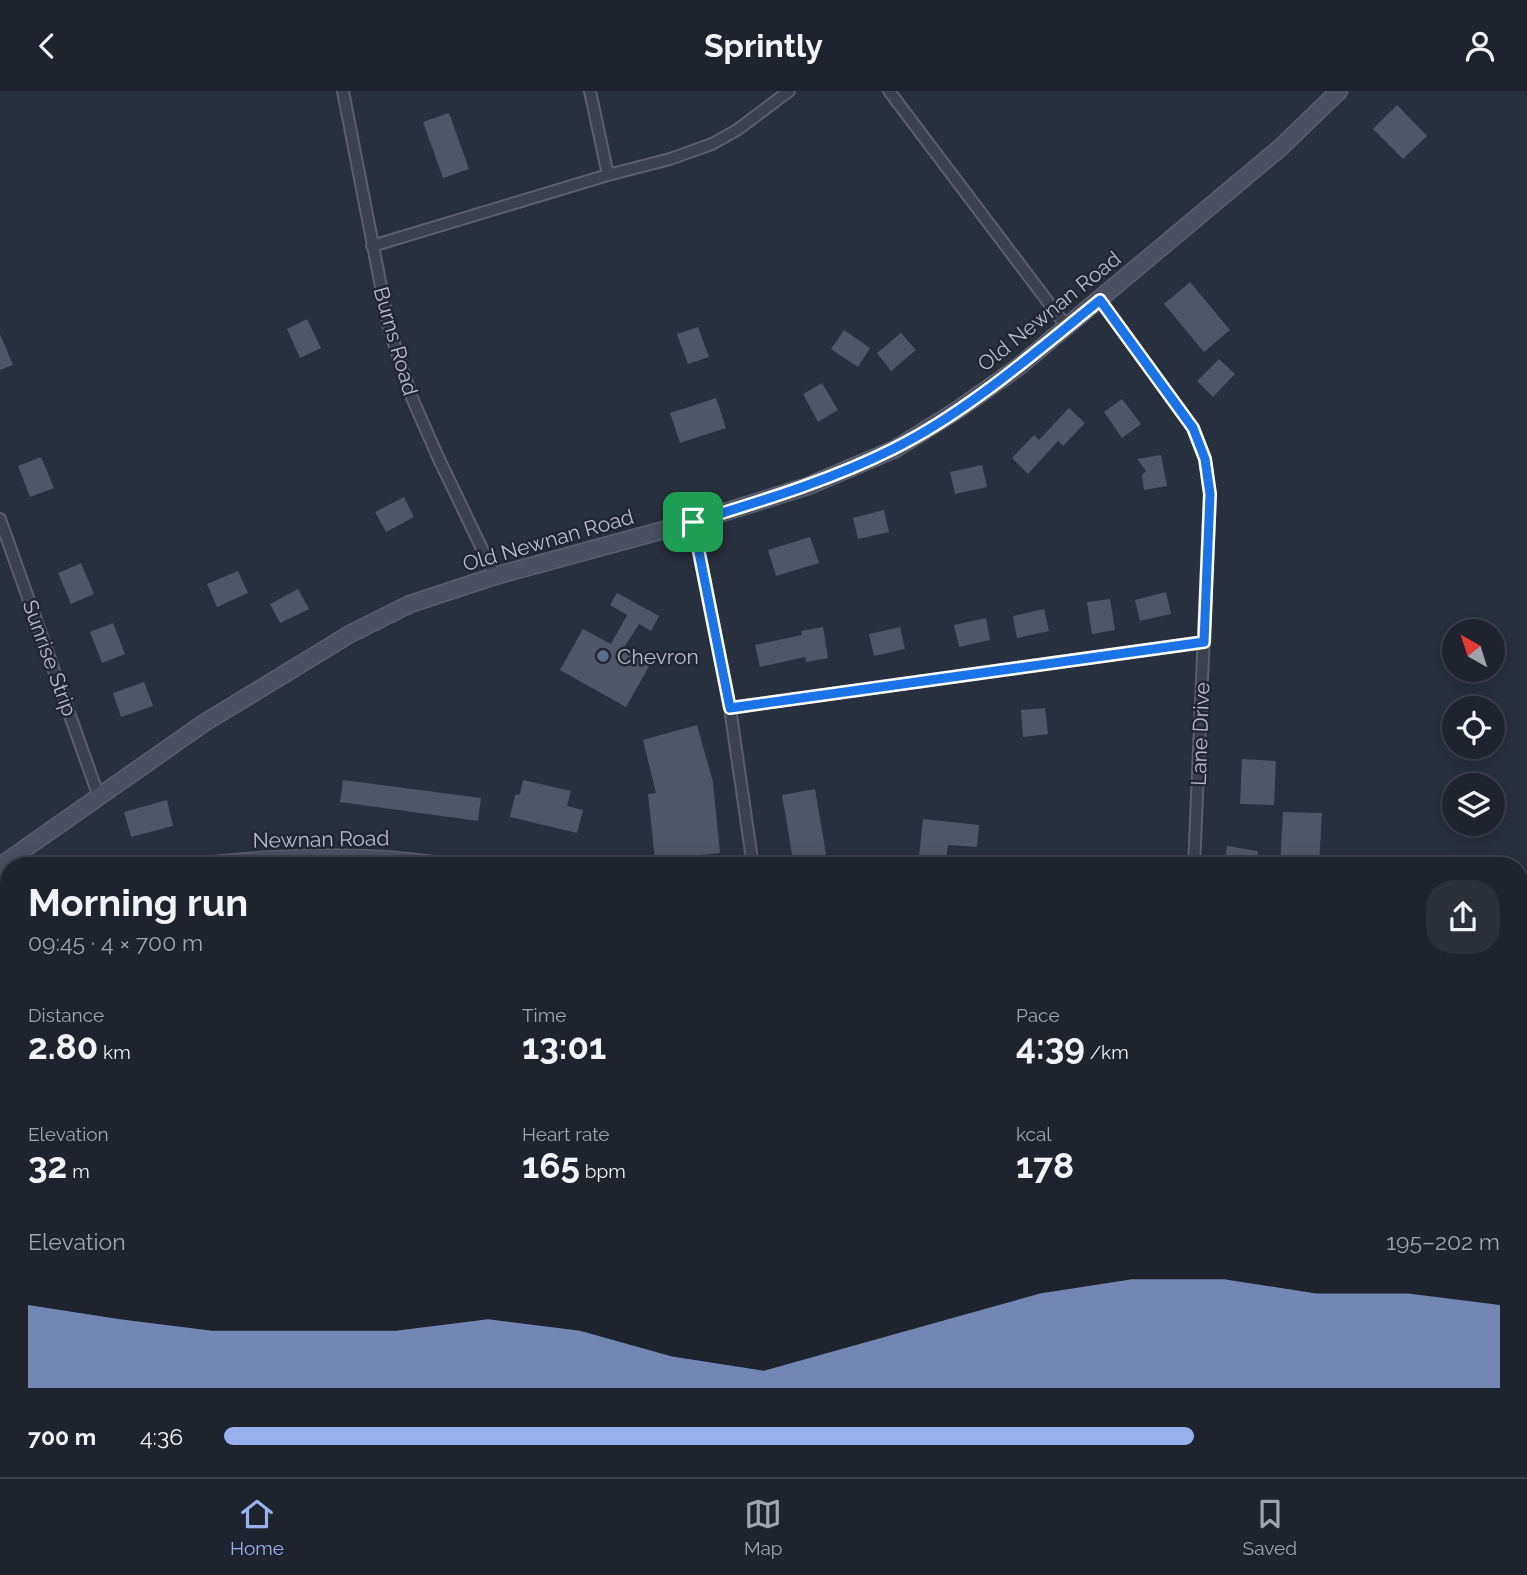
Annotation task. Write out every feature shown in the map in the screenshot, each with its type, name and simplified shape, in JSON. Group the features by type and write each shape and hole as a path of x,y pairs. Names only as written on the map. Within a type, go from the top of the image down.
{"street":[{"name":"Burns Road","path":"343,91 389,328 412,398 495,576"},
{"path":"590,91 608,175"},
{"path":"372,246 670,159 737,130 789,91"},
{"path":"889,91 1067,327"},
{"name":"Old Newnan Road","path":"13,857 204,723 350,633 410,604 495,576 693,522 808,486 895,449 1017,368 1280,148 1339,91"},
{"name":"Lane Drive","path":"1100,300 1193,428 1205,459 1210,494 1195,857"},
{"name":"Sunrise Strip","path":"0,519 99,797"},
{"path":"693,522 730,708 752,857"},
{"path":"730,708 1204,642"},
{"name":"Newnan Road","path":"300,857 324,857"}],"building":[{"path":"1397,105 1427,136 1403,159 1373,129"},
{"path":"449,113 469,169 443,178 423,122"},
{"path":"1190,282 1230,330 1204,352 1164,304"},
{"path":"307,319 321,348 300,358 287,329"},
{"path":"698,327 709,357 688,364 677,334"},
{"path":"844,330 870,348 858,367 831,349"},
{"path":"901,333 916,350 891,371 877,353"},
{"path":"0,334 13,365 0,370"},
{"path":"1219,359 1235,374 1213,397 1197,381"},
{"path":"822,383 838,410 818,422 803,394"},
{"path":"716,398 726,428 680,443 670,413"},
{"path":"1122,399 1141,424 1122,438 1104,412"},
{"path":"1069,408 1085,423 1063,446 1058,441 1028,474 1012,458 1034,435 1039,440"},
{"path":"1161,455 1167,486 1144,490 1142,475 1146,471 1137,459"},
{"path":"41,457 54,488 30,497 18,466"},
{"path":"982,465 987,487 955,494 950,472"},
{"path":"404,497 414,517 386,532 375,512"},
{"path":"884,510 889,532 858,539 853,518"},
{"path":"810,537 819,563 776,576 768,550"},
{"path":"81,563 94,594 71,604 58,573"},
{"path":"238,571 248,593 217,607 207,584"},
{"path":"298,589 309,609 280,623 270,604"},
{"path":"1166,592 1171,614 1140,621 1135,600"},
{"name":"Chevron","path":"617,593 659,616 651,631 639,624 624,648 651,663 626,707 560,670 583,629 611,644 627,615 610,605"},
{"path":"1110,599 1115,630 1092,634 1087,602"},
{"path":"1044,609 1049,631 1017,638 1013,616"},
{"path":"986,618 990,640 959,647 954,625"},
{"path":"113,623 125,654 102,663 90,632"},
{"path":"823,627 828,658 806,662 805,657 760,667 755,645 802,635 801,631"},
{"path":"900,627 905,649 874,656 869,634"},
{"path":"144,682 153,706 121,717 113,693"},
{"path":"1045,708 1048,734 1023,737 1021,710"},
{"path":"697,725 713,782 720,853 655,857 648,794 656,793 643,740"},
{"path":"1242,759 1276,761 1274,805 1240,804"},
{"path":"343,780 481,798 478,821 340,802"},
{"path":"523,780 571,791 567,806 583,810 577,833 510,817 515,795 520,794"},
{"path":"815,789 826,857 792,857 782,795"},
{"path":"167,800 173,826 131,837 124,812"},
{"path":"1283,812 1322,813 1320,857 1280,857"},
{"path":"923,819 979,825 977,847 948,845 946,857 919,857"},
{"path":"1227,846 1258,851 1257,857 1225,857"}],"place":[{"name":"Chevron","path":"603,656"}],"route":[{"path":"1100,300 1193,428 1205,459 1210,494 1204,642 730,708 693,522 808,486 895,449 1017,368 1100,300"}]}
